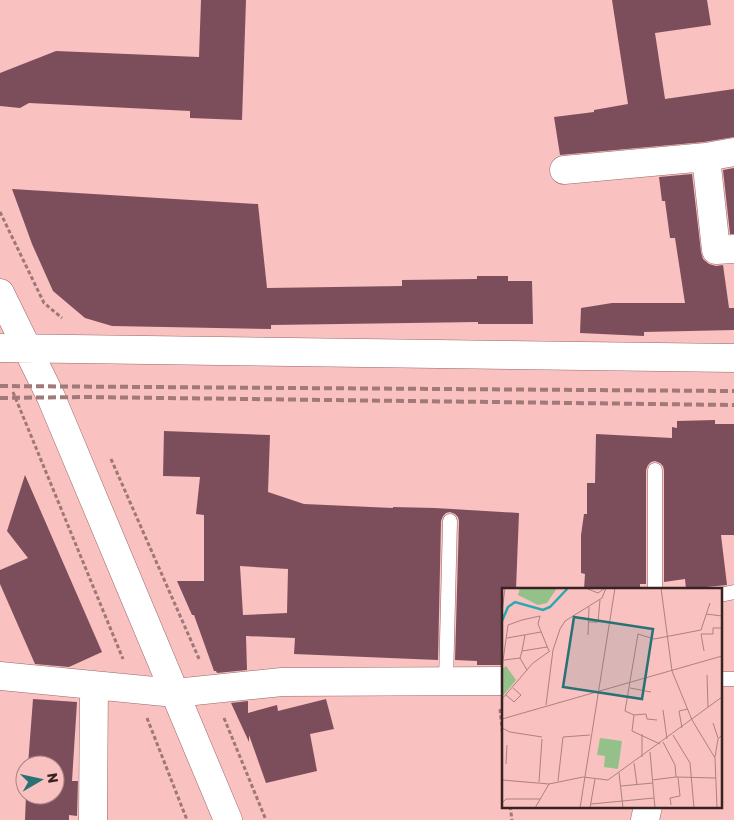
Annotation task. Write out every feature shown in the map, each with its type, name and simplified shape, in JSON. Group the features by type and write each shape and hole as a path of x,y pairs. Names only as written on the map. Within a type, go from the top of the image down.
{"street":[{"path":"564,170 706,157 734,152"},
{"path":"706,157 716,250 734,249"},
{"path":"0,293 13,348 51,397 228,820"},
{"path":"13,348 734,358"},
{"path":"0,676 174,693 282,682 502,681"},
{"path":"93,820 94,685"}],"lane":[{"path":"654,588 655,470"},
{"path":"446,681 450,520"}],"path":[{"path":"11,386 187,820"},
{"path":"108,451 212,689 266,820"}],"building":[{"path":"201,0 246,0 242,120 190,118 190,111 29,103 20,108 0,106 0,73 56,51 199,57"},
{"path":"612,0 707,0 711,25 655,33 665,99 734,89 734,137 704,142 560,155 554,117 594,112 594,110 628,104"},
{"path":"734,168 734,234 730,234 723,170"},
{"path":"692,174 701,252 703,259 709,264 723,265 729,308 734,308 734,330 644,332 644,336 580,333 581,308 612,303 685,303 675,238 670,238 665,201 662,201 659,177"},
{"path":"12,189 258,204 267,288 402,286 402,280 477,279 477,276 508,276 508,281 532,281 533,324 478,324 478,322 271,325 271,329 112,326 85,318 53,291 32,244"},
{"path":"715,420 715,424 734,424 734,535 721,535 727,585 686,588 685,579 664,582 664,470 660,463 655,461 648,465 646,470 646,584 640,584 640,588 584,588 585,574 581,573 581,535 584,514 587,514 587,483 595,483 596,434 672,438 672,427 677,428 677,421"},
{"path":"164,431 270,435 268,492 304,504 519,513 516,588 502,588 501,665 477,665 477,661 455,660 459,521 455,514 450,512 443,516 441,521 438,660 294,654 295,638 246,636 247,670 217,673 214,671 194,615 192,615 177,581 204,581 204,515 196,514 200,477 163,476","holes":["240,566 288,569 287,613 243,615"]},
{"path":"25,475 102,652 69,667 35,664 0,584 0,570 28,558 7,531"},
{"path":"33,699 77,702 72,781 78,781 77,816 69,815 69,820 25,820 26,805 65,805 65,755 29,755"},
{"path":"326,699 334,729 310,734 317,771 266,783 249,735 249,742 231,703 248,701 248,713 277,705 278,711"}],"railway":[{"path":"0,386 734,391"},
{"path":"0,398 84,397 734,405"}]}
